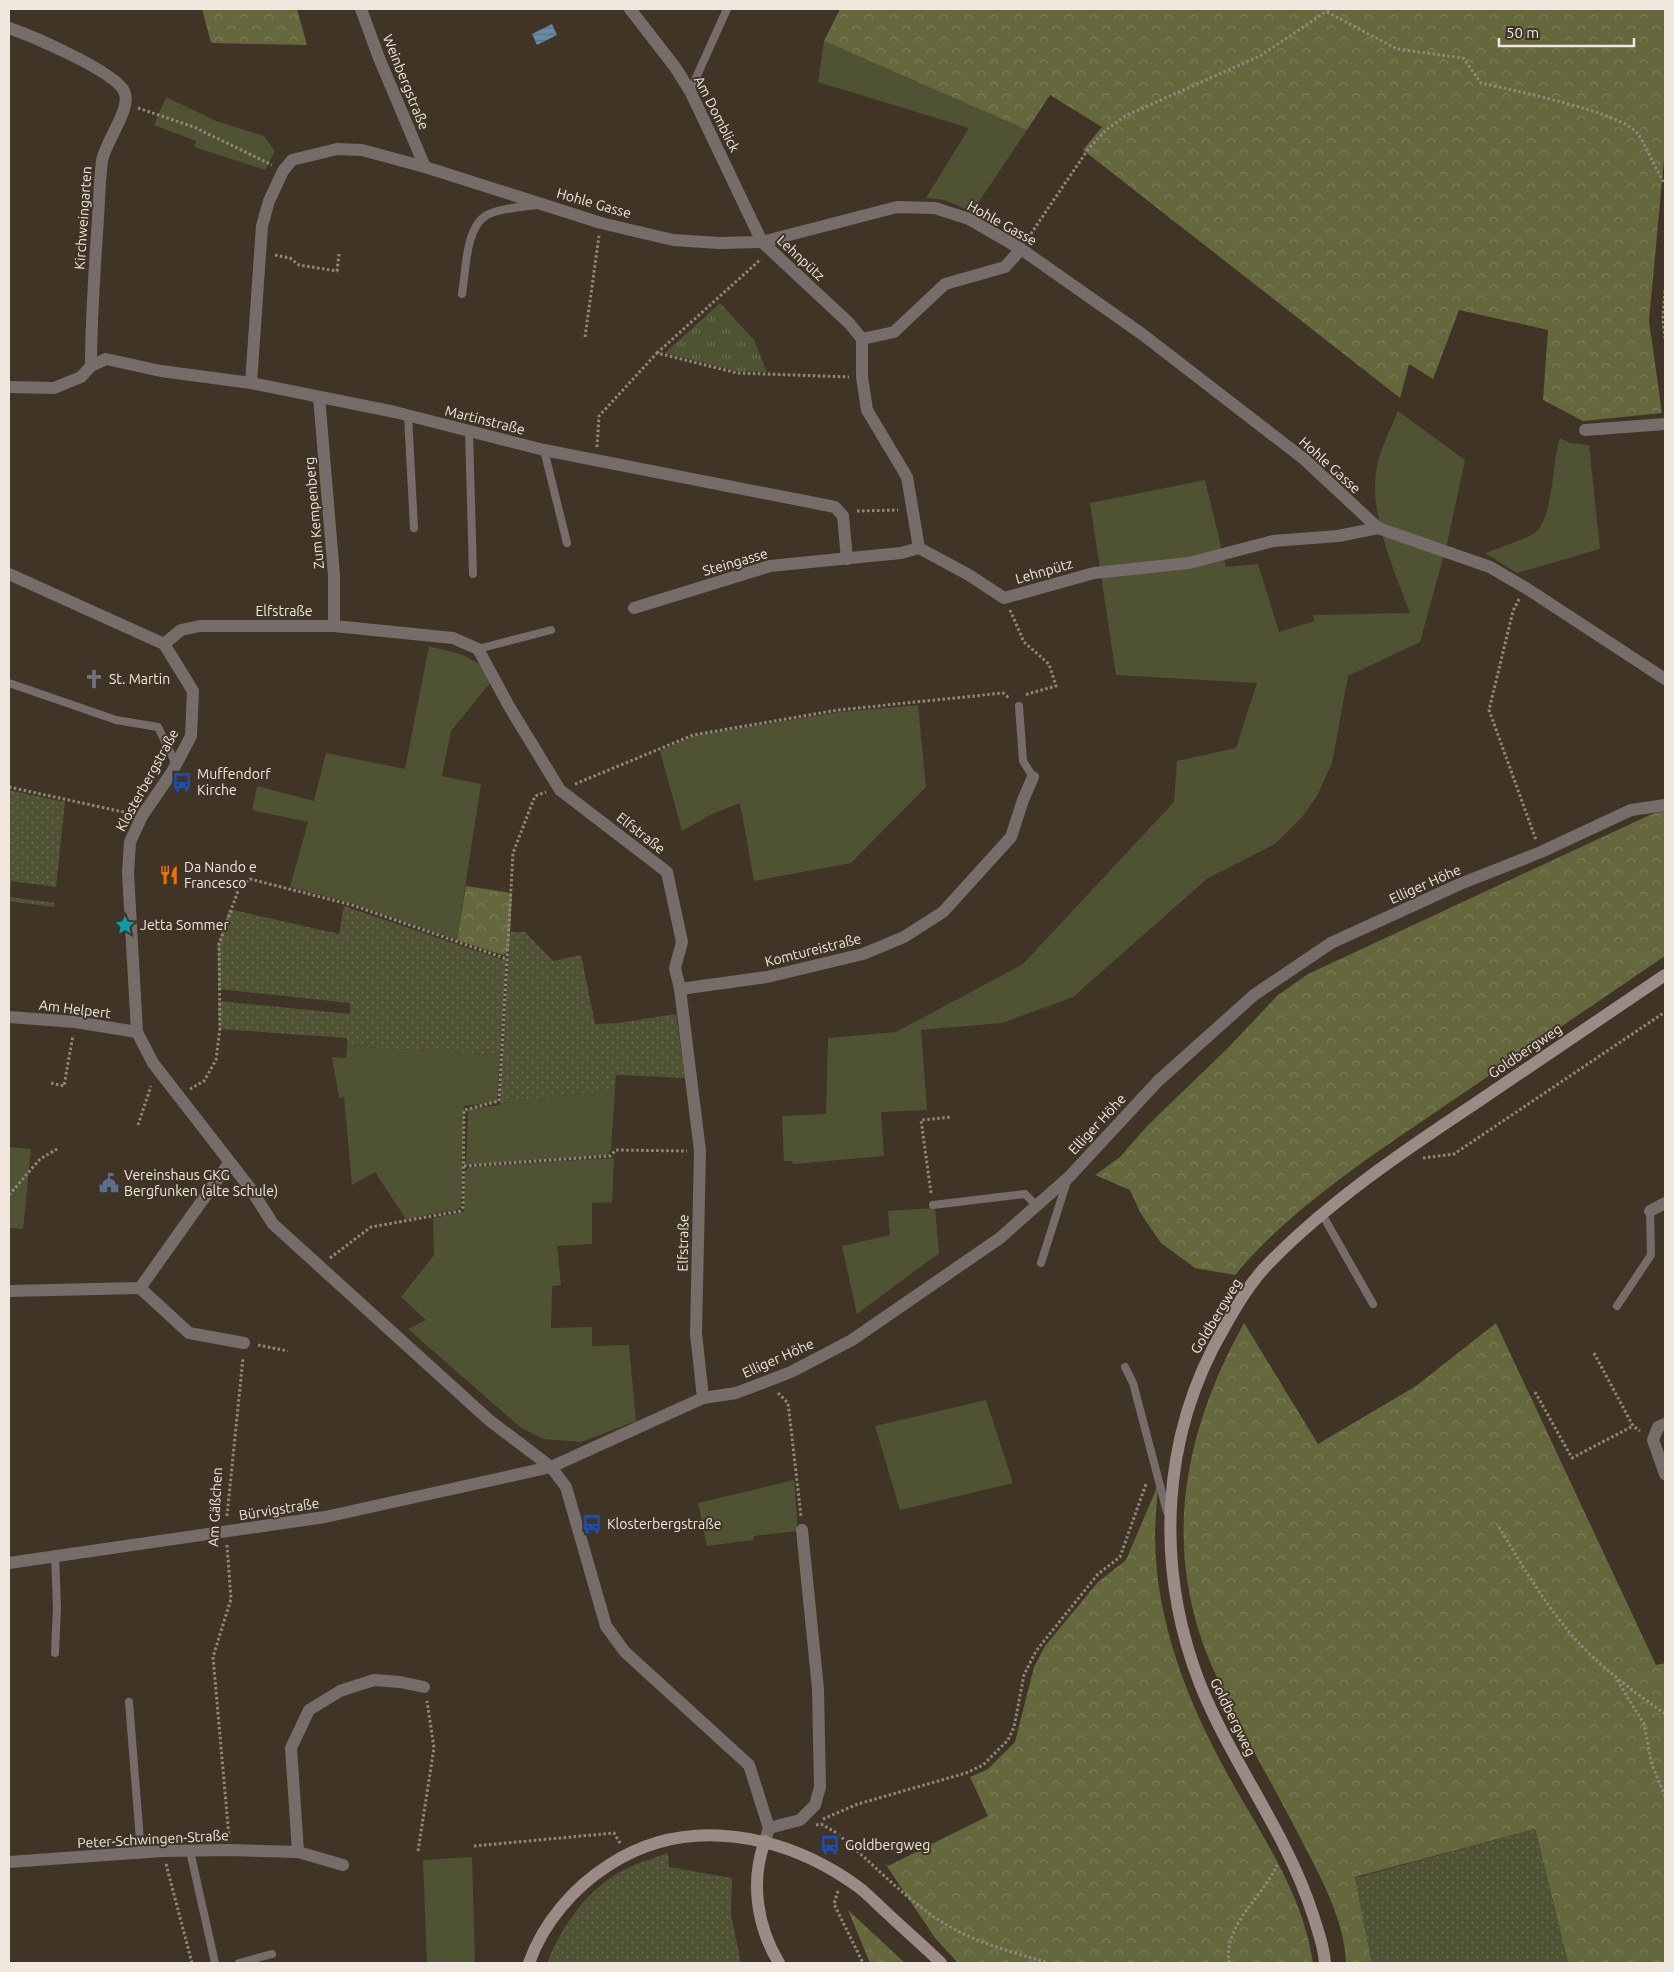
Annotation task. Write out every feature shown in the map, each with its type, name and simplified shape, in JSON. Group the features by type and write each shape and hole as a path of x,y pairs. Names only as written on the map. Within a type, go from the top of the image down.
{"street":[{"name":"Weinbergstraße","path":"361,9 379,58 425,167"},
{"name":"Am Domblick","path":"630,9 675,67 690,91 766,246"},
{"path":"9,28 32,36 115,79 125,91 127,104"},
{"name":"Kirchweingarten","path":"91,366 91,332 102,159 127,104"},
{"name":"Hohle Gasse","path":"251,383 262,226 269,201 283,171 292,160 312,153 337,149 362,150 425,167 601,223 673,240 766,246 897,207 935,208 969,219 1020,249 1142,334 1304,459 1378,528 1490,568 1526,588 1665,679"},
{"name":"Lehnpütz","path":"766,246 849,323 862,339"},
{"path":"843,516 848,558 901,554 919,548 907,477 867,410 862,377 862,339 894,332 945,284 1005,267 1020,249"},
{"name":"Martinstraße","path":"9,387 54,388 81,377 91,366 106,359 162,371 251,383 319,397 469,430 544,450 835,507 843,516"},
{"name":"Zum Kempenberg","path":"319,397 334,575 334,626"},
{"path":"1585,430 1665,424"},
{"name":"Lehnpütz","path":"919,548 969,575 1004,598 1094,572 1189,562 1273,541 1338,536 1378,528"},
{"name":"Steingasse","path":"634,608 770,566 848,558"},
{"path":"9,574 164,644"},
{"name":"Elfstraße","path":"164,644 181,630 200,626 334,626 453,638 478,649 510,708 560,790 667,872 682,942 675,968 680,989 700,1151 696,1333 703,1398"},
{"name":"Klosterbergstraße","path":"164,644 193,691 191,736 176,764 142,816 130,842 128,873 137,1032 153,1063 250,1188 273,1224 489,1420 551,1467 566,1487 606,1626 625,1652 749,1765 769,1828"},
{"name":"Komtureistraße","path":"680,989 767,977 863,954 904,937 943,912 1011,837 1022,800 1033,778"},
{"name":"Elliger Höhe","path":"551,1467 703,1398 736,1393 791,1372 852,1340 1000,1238 1038,1207 1158,1081 1254,995 1331,944 1460,884 1541,852 1632,810 1665,805"},
{"name":"Goldbergweg","path":"1325,1963 1324,1951 1308,1899 1285,1847 1221,1730 1200,1684 1179,1618 1171,1565 1170,1524 1174,1466 1186,1412 1208,1355 1238,1303 1268,1264 1322,1214 1412,1145 1665,975"},
{"name":"Am Helpert","path":"9,1017 75,1022 137,1032"},
{"path":"140,1288 229,1163"},
{"path":"1650,1211 1665,1203"},
{"path":"9,1291 140,1288 189,1333 244,1343"},
{"path":"1665,1424 1658,1428 1653,1440 1663,1458 1665,1474"},
{"name":"Bürvigstraße","path":"9,1563 326,1517 551,1467"},
{"path":"779,1963 761,1924 756,1887 759,1856 769,1828 800,1820 815,1805 820,1787 818,1689 802,1530"},
{"path":"298,1852 291,1748 309,1710 340,1691 374,1680 400,1682 424,1687"},
{"path":"529,1963 557,1912 586,1879 625,1854 668,1838 719,1834 764,1841 818,1863 858,1887 941,1963"},
{"name":"Peter-Schwingen-Straße","path":"9,1862 141,1853 230,1850 298,1852 343,1865"}],"lane":[{"path":"690,91 727,9"},
{"path":"462,294 473,231 479,220 489,214 544,204"},
{"path":"408,416 414,528"},
{"path":"469,430 473,574"},
{"path":"544,450 567,543"},
{"path":"478,649 551,630"},
{"path":"9,683 116,720 158,727 176,764"},
{"name":"Komtureistraße","path":"1019,706 1023,761 1033,778"},
{"path":"1041,1263 1068,1177"},
{"path":"933,1205 1025,1194 1038,1207"},
{"path":"1617,1306 1651,1255 1650,1211"},
{"path":"1322,1214 1373,1304"},
{"path":"1125,1367 1135,1391 1170,1524"},
{"path":"55,1555 56,1653"},
{"path":"129,1702 141,1853"},
{"path":"190,1851 215,1963"},
{"path":"239,1963 272,1954"}],"path":[{"path":"1020,249 1089,148 1106,130 1127,115 1260,56 1329,10 1397,49 1463,58 1481,83 1602,113 1636,132 1665,183"},
{"path":"127,104 194,127 275,167"},
{"path":"585,336 601,223"},
{"path":"596,461 599,416 658,353 766,246"},
{"path":"259,253 290,258 299,265 337,271 339,254"},
{"path":"1665,291 1663,319 1665,338"},
{"path":"658,353 737,373 862,377"},
{"path":"843,516 848,512 913,510"},
{"path":"1526,588 1513,611 1489,710 1541,852"},
{"path":"321,1269 331,1257 371,1227 460,1211 463,1207 464,1110 499,1101 513,853 535,796 554,789 560,790 693,735 838,710 1003,693 1019,706 1024,694 1056,686 1049,664 1024,642 1004,598"},
{"path":"9,787 142,816"},
{"path":"179,1096 204,1081 216,1060 220,1028 219,944 239,888 250,879 352,905 507,958"},
{"path":"1420,1158 1454,1154 1665,1012"},
{"path":"51,1083 64,1086 75,1022"},
{"path":"138,1125 151,1091 153,1063"},
{"path":"933,1205 921,1120 952,1117"},
{"path":"9,1195 40,1159 57,1149"},
{"path":"464,1166 610,1156 616,1150 700,1151"},
{"path":"244,1343 288,1351"},
{"name":"Am Gäßchen","path":"230,1850 213,1657 231,1598 226,1533 244,1343"},
{"path":"1594,1353 1633,1426 1653,1440"},
{"path":"770,1390 784,1397 788,1403 802,1530"},
{"path":"1535,1392 1572,1458 1633,1426"},
{"path":"800,1820 818,1820 832,1817 840,1810 932,1784 984,1765 1008,1740 1014,1727 1024,1675 1036,1651 1098,1574 1120,1557 1138,1505"},
{"path":"1500,1527 1533,1583 1563,1625 1615,1678 1665,1714"},
{"path":"1615,1678 1644,1724 1652,1764 1665,1796"},
{"path":"418,1851 434,1748 424,1687"},
{"path":"474,1846 614,1832 625,1854"},
{"path":"851,1845 921,1908 954,1930 994,1946 1048,1963"},
{"path":"1229,1963 1228,1956 1237,1923 1263,1890 1285,1847"},
{"path":"162,1852 192,1963"},
{"path":"830,1885 846,1896"},
{"path":"839,1890 834,1904 863,1963"}],"green space":[{"path":"202,9 297,9 307,45 211,43"},
{"path":"840,9 1665,9 1665,149 1649,321 1662,413 1583,421 1543,400 1548,330 1459,310 1433,379 1409,364 1400,398 1083,150 1102,127 1050,95 1027,130 824,41"},
{"path":"824,41 1027,130 972,212 945,200 926,198 969,128 818,82"},
{"path":"166,97 216,121 264,136 275,151 265,170 194,147 196,141 154,125"},
{"path":"720,303 754,340 767,372 736,371 665,353"},
{"path":"1398,411 1465,460 1447,544 1420,642 1348,676 1332,763 1317,796 1302,817 1275,844 1208,878 1073,997 1002,1023 921,1030 927,1110 881,1112 884,1156 793,1164 792,1161 784,1161 782,1116 826,1114 828,1038 896,1032 1023,964 1174,802 1177,761 1236,748 1257,683 1116,675 1090,503 1205,480 1226,567 1258,564 1279,632 1315,621 1313,615 1410,613 1385,544 1380,526 1375,490 1379,457"},
{"path":"1560,438 1570,443 1589,445 1600,549 1517,573 1485,553 1536,532 1542,524 1549,501"},
{"path":"429,646 463,655 481,665 491,682 451,731 442,776 481,784 457,940 351,903 290,887 308,822 252,810 257,786 314,801 326,753 405,769"},
{"path":"918,705 926,787 851,863 754,881 740,803 710,815 682,831 660,751 693,736 839,712"},
{"path":"9,790 65,802 56,887 11,881 10,897 55,903 54,907 9,901"},
{"path":"1665,811 1665,956 1363,1162 1308,1204 1257,1250 1235,1275 1195,1268 1161,1243 1141,1214 1130,1190 1095,1175 1120,1157 1148,1125 1228,1048 1277,996 1308,974 1652,814"},
{"path":"466,886 512,893 509,951 503,955 457,940"},
{"path":"344,906 506,961 500,1055 347,1046 347,1038 219,1029 218,1001 350,1014 350,1003 218,989 218,944 229,909 339,934"},
{"path":"510,932 525,932 553,961 581,955 595,1024 619,1023 676,1014 685,1078 616,1075 615,1090 500,1103"},
{"path":"347,1046 500,1055 497,1102 464,1106 461,1206 459,1209 406,1219 375,1172 352,1185 344,1097 339,1098 332,1057 346,1058"},
{"path":"615,1090 611,1150 608,1155 466,1165 468,1109 500,1105 500,1103"},
{"path":"9,1147 31,1149 23,1229 9,1228"},
{"path":"614,1158 612,1202 592,1203 592,1244 557,1246 561,1285 552,1286 551,1328 592,1327 592,1346 629,1345 636,1421 581,1442 543,1439 520,1427 408,1329 426,1320 401,1297 434,1255 433,1218 464,1212 465,1171 469,1167"},
{"path":"935,1208 939,1253 857,1314 842,1246 890,1235 888,1211"},
{"path":"1244,1323 1318,1444 1416,1386 1496,1323 1656,1665 1665,1663 1665,1963 1568,1963 1535,1829 1355,1877 1372,1963 1346,1963 1340,1926 1334,1908 1317,1871 1242,1729 1215,1673 1198,1628 1188,1583 1184,1539 1186,1495 1193,1451 1206,1408 1223,1365"},
{"path":"986,1400 1013,1483 900,1510 875,1426"},
{"path":"794,1480 798,1531 754,1536 753,1540 707,1546 698,1503"},
{"path":"1158,1485 1155,1532 1157,1569 1161,1600 1177,1661 1213,1748 1267,1842 1290,1889 1308,1937 1313,1963 958,1963 935,1938 884,1862 888,1866 988,1816 970,1777 988,1769 1015,1742 1034,1667 1045,1646 1098,1582 1126,1560"},
{"path":"1535,1829 1568,1963 1372,1963 1355,1878"},
{"path":"668,1853 669,1867 732,1878 731,1915 741,1963 547,1963 560,1935 578,1908 601,1885 628,1868"},
{"path":"472,1857 475,1963 427,1963 423,1860"},
{"path":"848,1910 905,1963 870,1963"}],"water":[{"path":"552,24 557,35 537,45 532,34"}],"place":[{"name":"St. Martin","path":"94,679"},
{"name":"Muffendorf Kirche","path":"182,782"},
{"name":"Da Nando e Francesco","path":"169,875"},
{"name":"Jetta Sommer","path":"125,925"},
{"name":"Vereinshaus GKG Bergfunken (alte Schule)","path":"109,1183"},
{"name":"Klosterbergstraße","path":"592,1524"},
{"name":"Goldbergweg","path":"830,1845"}]}
